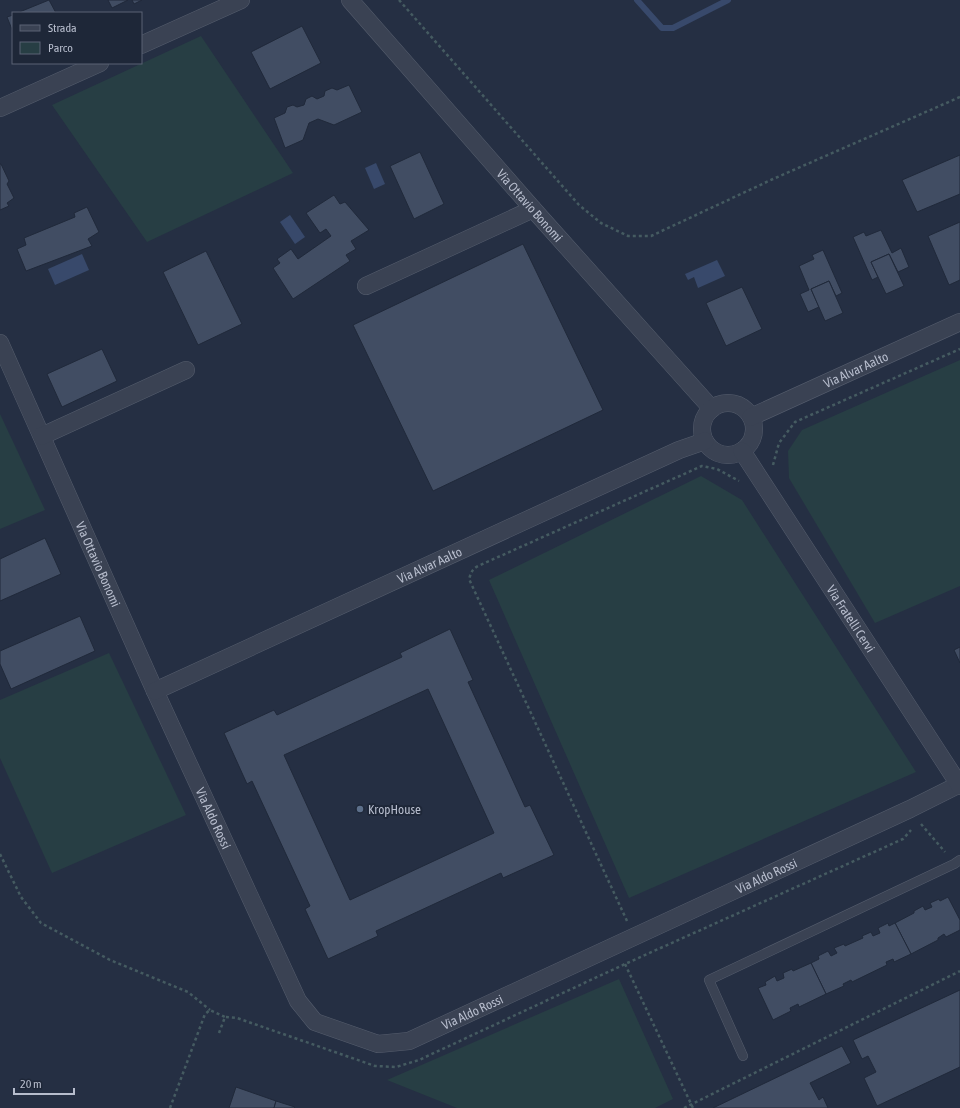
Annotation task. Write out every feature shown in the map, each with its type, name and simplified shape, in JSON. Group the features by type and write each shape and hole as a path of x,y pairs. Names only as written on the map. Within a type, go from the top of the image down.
{"street":[{"path":"142,45 241,0"},
{"name":"Via Ottavio Bonomi","path":"350,0 712,409"},
{"path":"0,108 98,64"},
{"path":"366,286 533,208"},
{"name":"Via Alvar Aalto","path":"751,417 960,322"},
{"name":"Via Ottavio Bonomi","path":"0,343 155,691"},
{"path":"42,436 186,370"},
{"path":"726,403 741,406 751,417 754,424 752,440 742,451 726,455 717,453 710,448 705,441 702,433 702,424 706,415 718,405 726,403"},
{"name":"Via Alvar Aalto","path":"155,691 672,454 705,441"},
{"name":"Via Fratelli Cervi","path":"742,451 960,785"},
{"name":"Via Aldo Rossi","path":"155,691 298,1001 315,1022 378,1044 409,1041 960,785"}],"lane":[{"path":"743,1056 709,980 957,862"}],"path":[{"path":"399,0 579,205 601,223 628,236 651,236 773,179 960,97"},
{"path":"643,956 473,586 470,579 471,573 474,568 478,566 702,466 717,469 745,485 773,466 779,443 795,422 960,349"},
{"path":"910,809 957,862"},
{"path":"0,854 21,897 41,923 110,960 188,992 210,1010 225,1018"},
{"path":"625,964 693,1108"},
{"path":"684,1108 960,972"},
{"path":"170,1108 205,1014 210,1010"}],"green space":[{"path":"201,36 293,173 147,242 52,105"},
{"path":"960,360 960,586 875,623 789,478 788,451 802,430"},
{"path":"0,414 45,510 0,529"},
{"path":"701,476 742,500 916,772 629,898 489,580"},
{"path":"109,653 186,815 52,873 0,758 0,700"},
{"path":"619,979 673,1099 655,1108 457,1108 387,1080"}],"water":[{"path":"376,163 385,184 374,189 365,168"},
{"path":"290,215 305,237 295,244 280,222"},
{"path":"82,254 89,270 55,285 48,269"},
{"path":"717,260 725,276 698,288 694,277 688,280 685,274"}],"building":[{"path":"49,0 55,12 19,12"},
{"path":"108,0 128,0 112,8"},
{"path":"132,0 142,0 134,4"},
{"path":"12,15 12,30 7,17"},
{"path":"302,26 321,63 270,89 251,52"},
{"path":"349,85 362,112 334,125 318,119 309,123 303,140 285,148 274,118 285,113 287,107 293,105 297,107 304,105 306,99 312,96 317,99 324,96 325,91 332,88 337,90"},
{"path":"420,152 444,204 414,219 390,166"},
{"path":"960,155 960,194 917,212 902,180"},
{"path":"0,164 9,181 7,184 14,198 7,203 9,206 0,210"},
{"path":"334,195 340,204 345,202 369,230 351,241 356,249 346,255 350,261 293,299 273,268 280,263 277,259 291,249 298,259 331,236 326,229 320,233 306,213"},
{"path":"87,207 99,232 88,239 92,246 26,271 17,249 26,245 24,238 75,217 74,213"},
{"path":"960,222 960,280 949,285 928,236"},
{"path":"881,230 892,253 901,248 909,267 898,272 889,254 871,262 878,277 872,280 853,237 864,232 866,236"},
{"path":"523,244 603,410 433,491 353,325"},
{"path":"823,250 842,293 836,296 829,281 811,289 819,307 808,312 800,294 809,290 799,266 814,259 812,255"},
{"path":"206,251 242,324 198,345 163,272"},
{"path":"889,254 904,286 886,294 871,262"},
{"path":"829,281 843,313 825,321 811,289"},
{"path":"742,287 762,329 726,346 706,303"},
{"path":"102,349 117,381 62,407 47,374"},
{"path":"45,538 61,574 0,601 0,559"},
{"path":"80,616 95,651 11,689 0,664 0,651"},
{"path":"450,629 473,680 468,682 525,807 530,805 554,855 503,878 501,873 376,931 378,936 328,959 305,909 310,906 252,781 247,784 224,733 274,710 277,715 402,657 400,653","holes":["428,689 494,833 350,900 284,755"]},
{"path":"960,647 960,663 954,650"},
{"path":"948,897 960,920 960,930 946,937 944,934 938,938 938,940 911,954 895,923 914,913 914,911 923,906 925,910 932,907 930,903 939,899 940,901"},
{"path":"888,923 889,926 895,923 911,954 894,962 893,959 886,962 887,965 852,982 851,980 843,984 844,986 826,994 811,963 819,959 818,956 828,951 831,956 837,953 834,948 844,944 845,946 863,938 862,936 871,932 873,936 880,933 878,928"},
{"path":"811,963 826,994 799,1007 798,1004 790,1008 791,1011 773,1020 758,988 766,985 765,982 775,976 777,981 784,978 783,973 792,969 793,971"},
{"path":"960,990 960,1067 877,1106 864,1078 876,1072 868,1056 862,1059 853,1040"},
{"path":"842,1046 851,1063 810,1083 819,1100 823,1097 828,1108 713,1108"},
{"path":"236,1087 276,1101 274,1108 229,1108"},
{"path":"276,1101 295,1107 274,1108"}],"waterway":[{"path":"637,0 662,28 673,28 728,0"}],"place":[{"name":"KropHouse","path":"360,809"}]}
